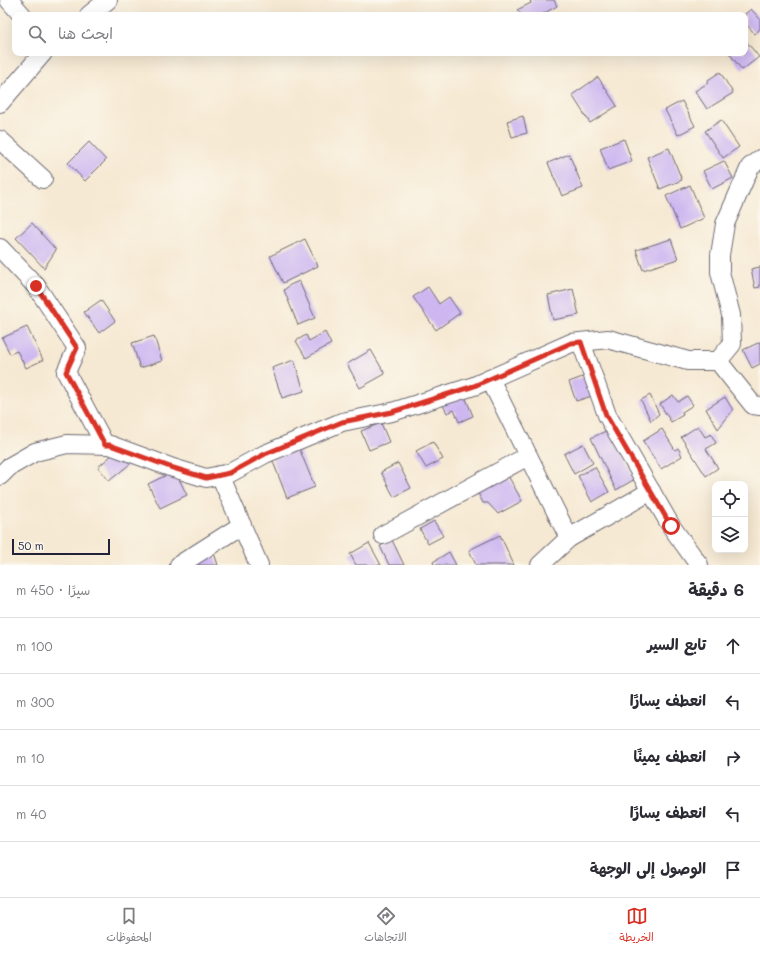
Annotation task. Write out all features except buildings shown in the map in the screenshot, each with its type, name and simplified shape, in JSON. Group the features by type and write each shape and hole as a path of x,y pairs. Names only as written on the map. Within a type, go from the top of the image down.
{"street":[{"path":"9,0 19,12"},
{"path":"93,12 108,0"},
{"path":"0,103 40,56"},
{"path":"0,140 43,179"},
{"path":"718,361 732,344 731,315 720,272 720,255 726,224 750,167 760,159"},
{"path":"0,248 36,286 77,348 66,372 105,445"},
{"path":"0,476 9,467 35,452 67,444 110,445 170,467 206,478 230,473 265,454 342,422 392,412 474,386 571,343 608,339 688,361 718,361"},
{"path":"581,342 606,415 671,526 699,565"},
{"path":"718,361 753,405 760,406"},
{"path":"490,379 569,538"},
{"path":"383,535 528,456"},
{"path":"220,475 259,565"},
{"path":"540,565 569,538 651,491"},
{"path":"179,565 242,525"}],"route":[{"path":"36,286 77,348 66,372 105,445 110,445 170,467 206,478 230,473 265,454 342,422 392,412 474,386 571,343 581,342 606,415 671,526"}]}
